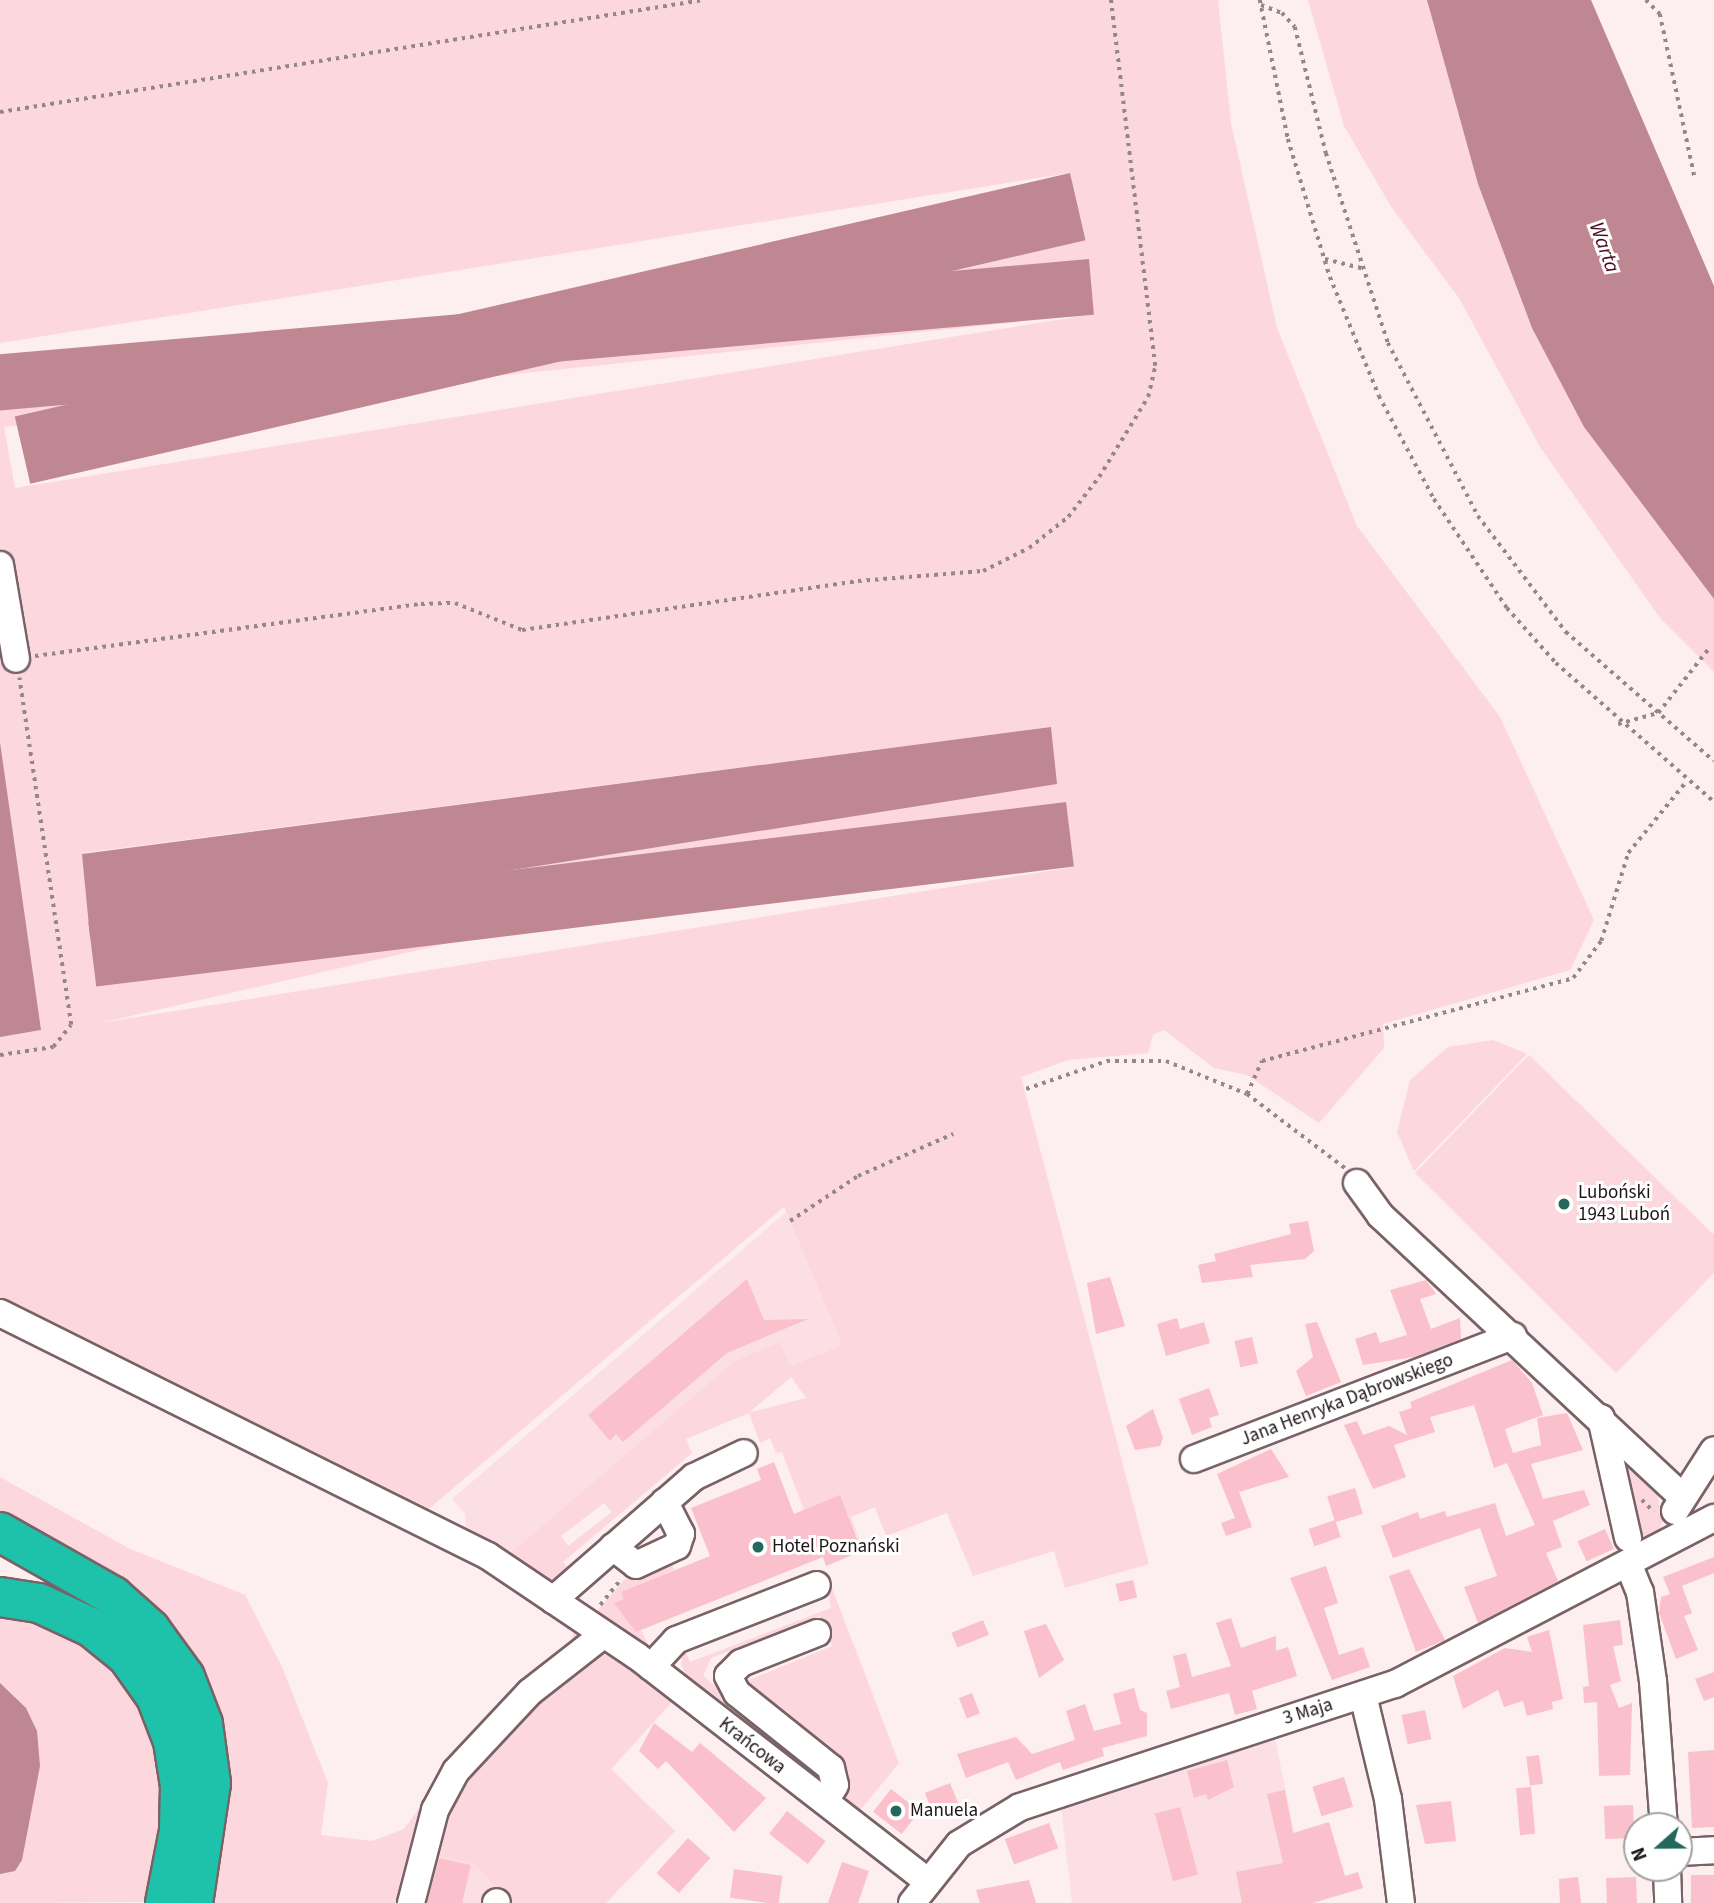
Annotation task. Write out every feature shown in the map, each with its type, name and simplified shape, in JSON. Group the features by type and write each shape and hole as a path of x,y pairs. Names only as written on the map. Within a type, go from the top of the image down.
{"highway":[{"path":"0,1532 113,1596 150,1629 185,1677 203,1724 211,1783 193,1903"},
{"path":"0,1597 39,1603 91,1627 127,1656 156,1697 173,1741 180,1786 180,1831 165,1903"}],"street":[{"path":"0,565 16,659"},
{"path":"1357,1183 1380,1215 1507,1339 1601,1418 1680,1495"},
{"name":"Krańcowa","path":"0,1313 443,1531 553,1600 651,1667 925,1879"},
{"name":"Jana Henryka Dąbrowskiego","path":"1194,1459 1507,1339"},
{"path":"1601,1418 1628,1550 1640,1592 1652,1669 1663,1812"},
{"path":"1682,1532 1675,1511 1680,1495 1714,1450"},
{"path":"553,1600 702,1471 744,1453"},
{"path":"613,1547 636,1565 677,1546 681,1534 665,1502"},
{"name":"3 Maja","path":"912,1903 925,1879 976,1832 1028,1804 1363,1695 1477,1646 1628,1550 1714,1518"},
{"path":"651,1667 676,1640 817,1585"},
{"path":"817,1633 741,1663 728,1676 737,1693 831,1768 835,1785 825,1801"},
{"path":"411,1903 433,1817 456,1771 530,1692 603,1635"},
{"path":"1363,1695 1388,1799 1401,1903"},
{"path":"1693,1851 1714,1850"},
{"path":"1667,1882 1668,1903"}],"path":[{"path":"0,112 703,0"},
{"path":"0,1055 53,1046 71,1026 16,659 421,604 455,603 522,630 858,581 983,570 1029,548 1068,517 1099,477 1148,397 1155,366 1111,0"},
{"path":"1646,0 1660,14 1695,179"},
{"path":"1260,2 1288,139 1325,259 1380,396 1455,533 1530,636 1618,724 1714,803"},
{"path":"1260,2 1282,13 1294,27 1362,268 1412,395 1478,516 1566,632 1714,761"},
{"path":"1325,259 1362,268"},
{"path":"1618,724 1658,713 1710,647"},
{"path":"1247,1094 1262,1061 1481,1006 1584,970 1611,919 1628,853 1686,782"},
{"path":"1026,1089 1092,1065 1137,1058 1176,1064 1247,1094 1324,1150 1357,1183"},
{"path":"790,1221 858,1177 953,1134"}],"shaded area":[{"path":"0,0 1218,0 1231,123 1277,328 1357,526 1500,717 1594,920 1570,970 1383,1024 1384,1048 1319,1123 1247,1075 1214,1068 1164,1030 1153,1035 1148,1053 1068,1060 1021,1077 1149,1564 1065,1588 1054,1551 973,1576 947,1513 886,1536 875,1507 851,1517 864,1552 840,1496 804,1510 782,1452 776,1453 770,1438 760,1443 749,1413 686,1439 692,1453 563,1562 572,1573 556,1583 508,1555 733,1362 780,1342 790,1366 842,1345 784,1207 424,1513 0,1306 0,1037 40,1030 0,742 0,382 4,406 1084,239 1070,173 0,343","holes":["1094,314 15,488 4,427","1051,727 1056,784 90,937 83,853","1065,802 1074,867 100,1023","791,1377 806,1398 751,1412","604,1503 612,1512 568,1546 561,1536"]},
{"path":"1308,0 1427,0 1478,184 1532,328 1584,427 1714,599 1714,672 1660,618 1540,447 1459,298 1392,208 1344,126"},
{"path":"1493,1040 1527,1054 1414,1171 1397,1132 1410,1080 1448,1047"},
{"name":"Luboński 1943 Luboń","path":"1529,1055 1714,1235 1714,1273 1616,1373 1415,1173"},
{"path":"786,1212 842,1345 789,1366 733,1362 508,1555 466,1529 465,1514 452,1499"},
{"path":"77,1357 410,1519 508,1575 580,1632 579,1650 512,1703 447,1776 428,1813 405,1903 203,1903 218,1832 221,1776 215,1727 198,1679 181,1651 138,1603 91,1569 0,1520 0,1477 130,1549 245,1595 282,1667 328,1783 321,1835 372,1841 404,1829 461,1751 570,1643 574,1632 507,1578 411,1522"},
{"path":"1622,1458 1656,1490 1663,1520 1659,1531 1626,1551"},
{"path":"671,1561 674,1570 622,1592 648,1644 639,1647 592,1617 624,1580"},
{"path":"825,1570 899,1763 856,1815 836,1799 842,1789 744,1682 832,1646 820,1616 711,1658 703,1676 822,1772 823,1789 789,1755 692,1684 681,1665 684,1648 690,1662 831,1608"},
{"path":"0,1604 14,1605 124,1666 170,1776 147,1902 0,1903"},
{"path":"618,1654 699,1721 673,1701 611,1769 675,1831 606,1903 513,1903 473,1864 429,1854 447,1796 520,1710 596,1655"},
{"path":"1275,1738 1308,1903 1072,1903 1061,1807"},
{"path":"429,1854 473,1864 513,1903 418,1903"}],"water":[{"name":"Warta","path":"1427,0 1591,0 1714,286 1714,599 1584,427 1532,328 1478,184"},
{"path":"1070,173 1086,240 30,484 15,417"},
{"path":"1089,259 1094,315 0,410 0,354"},
{"path":"1051,727 1057,784 90,937 82,854"},
{"path":"0,742 41,1030 0,1037"},
{"path":"1066,802 1074,867 96,987 88,922"},
{"path":"0,1683 26,1708 37,1731 40,1766 22,1860 15,1871 0,1874"}],"building":[{"path":"1308,1221 1314,1251 1305,1259 1250,1265 1253,1277 1202,1283 1198,1265 1216,1261 1214,1254 1291,1234 1289,1224"},
{"path":"1110,1277 1125,1326 1096,1334 1087,1283"},
{"path":"747,1279 764,1320 808,1319 727,1353 623,1442 616,1434 610,1441 588,1415"},
{"path":"1426,1280 1436,1294 1420,1299 1431,1329 1460,1318 1461,1339 1414,1357 1363,1365 1355,1339 1376,1332 1380,1343 1407,1335 1390,1290"},
{"path":"1177,1318 1180,1329 1204,1322 1210,1343 1166,1356 1157,1324"},
{"path":"1317,1322 1341,1382 1306,1396 1296,1371 1313,1357 1305,1324"},
{"path":"1252,1337 1258,1363 1241,1367 1234,1341"},
{"path":"1512,1360 1532,1383 1543,1415 1505,1429 1513,1453 1541,1445 1537,1418 1567,1413 1583,1450 1531,1464 1543,1499 1584,1490 1590,1505 1553,1521 1562,1547 1546,1553 1558,1581 1478,1623 1464,1587 1497,1576 1480,1528 1393,1558 1381,1526 1418,1512 1420,1519 1445,1511 1447,1517 1495,1503 1506,1536 1535,1525 1507,1463 1494,1468 1474,1405 1430,1417 1435,1432 1394,1445 1406,1477 1373,1489 1344,1425 1357,1421 1363,1435 1389,1426 1407,1435 1399,1412 1412,1408 1410,1402"},
{"path":"1209,1388 1219,1415 1209,1418 1212,1427 1192,1435 1179,1399"},
{"path":"1153,1409 1163,1438 1160,1446 1135,1450 1126,1426"},
{"path":"1271,1449 1289,1477 1239,1492 1252,1527 1226,1536 1221,1523 1235,1518 1217,1474"},
{"name":"Hotel Poznański","path":"774,1462 794,1514 840,1495 862,1551 826,1566 823,1557 636,1632 614,1603 624,1599 621,1592 710,1556 691,1508 761,1480 757,1469"},
{"path":"1355,1488 1363,1514 1335,1522 1327,1496"},
{"path":"1335,1520 1341,1537 1314,1546 1309,1529"},
{"path":"1605,1529 1614,1549 1587,1561 1578,1541"},
{"path":"1714,1557 1714,1573 1682,1586 1692,1613 1684,1616 1698,1650 1676,1659 1659,1613 1661,1597 1670,1594 1663,1577"},
{"path":"1326,1566 1338,1603 1324,1608 1339,1655 1363,1647 1370,1667 1332,1680 1290,1578"},
{"path":"1409,1569 1445,1640 1416,1652 1389,1576"},
{"path":"1133,1580 1137,1598 1120,1602 1115,1584"},
{"path":"1231,1618 1241,1648 1276,1636 1276,1651 1288,1647 1297,1676 1252,1691 1257,1709 1235,1715 1229,1693 1171,1709 1166,1691 1180,1687 1173,1656 1186,1653 1192,1677 1231,1666 1216,1623"},
{"path":"983,1620 989,1635 957,1648 951,1633"},
{"path":"1620,1620 1623,1645 1613,1646 1621,1681 1610,1685 1619,1708 1632,1703 1630,1775 1599,1776 1597,1702 1584,1703 1583,1687 1589,1686 1583,1625"},
{"path":"1046,1624 1064,1660 1039,1678 1024,1631"},
{"path":"1549,1630 1563,1699 1552,1702 1553,1709 1527,1716 1523,1701 1504,1707 1498,1690 1463,1709 1453,1676 1505,1648 1532,1652 1527,1637"},
{"path":"1714,1672 1714,1697 1704,1701 1695,1679"},
{"path":"1134,1688 1140,1710 1147,1713 1147,1736 1102,1748 1104,1756 1063,1770 1060,1762 1016,1780 1008,1762 966,1778 957,1754 1016,1737 1032,1754 1075,1740 1066,1711 1085,1704 1094,1731 1121,1724 1113,1694"},
{"path":"972,1693 980,1714 967,1719 959,1698"},
{"path":"1425,1710 1431,1739 1408,1744 1402,1715"},
{"path":"654,1723 692,1752 700,1743 766,1798 734,1832 666,1761 658,1769 639,1751"},
{"path":"1714,1750 1714,1827 1693,1828 1688,1752"},
{"path":"1539,1755 1543,1784 1530,1786 1526,1757"},
{"path":"1227,1760 1234,1787 1208,1800 1206,1794 1194,1798 1187,1771"},
{"path":"1344,1777 1353,1807 1322,1816 1312,1787"},
{"path":"950,1783 960,1808 935,1818 925,1793"},
{"path":"1531,1787 1535,1834 1520,1835 1516,1788"},
{"name":"Manuela","path":"891,1789 919,1811 902,1834 873,1812"},
{"path":"1285,1790 1293,1833 1329,1822 1345,1876 1358,1872 1363,1888 1313,1903 1242,1903 1236,1872 1283,1863 1267,1794"},
{"path":"1451,1801 1456,1841 1425,1844 1416,1805"},
{"path":"1633,1805 1633,1812 1623,1812 1623,1838 1605,1839 1604,1806"},
{"path":"1180,1807 1198,1875 1173,1881 1155,1814"},
{"path":"787,1811 826,1841 808,1864 769,1834"},
{"path":"1049,1823 1058,1848 1014,1864 1005,1839"},
{"path":"688,1838 710,1858 679,1893 657,1873"},
{"path":"439,1858 471,1865 462,1903 427,1903"},
{"path":"842,1862 869,1871 858,1903 828,1903"},
{"path":"734,1869 783,1876 779,1903 730,1898"},
{"path":"1693,1875 1714,1875 1714,1903 1691,1903"},
{"path":"1578,1877 1581,1903 1560,1903 1559,1879"},
{"path":"1623,1877 1623,1882 1636,1882 1637,1903 1607,1903 1606,1878"},
{"path":"1029,1880 1036,1903 980,1903 976,1890"}],"place":[{"name":"Luboński 1943 Luboń","path":"1564,1204"},
{"name":"Hotel Poznański","path":"758,1547"},
{"name":"Manuela","path":"896,1811"}]}
